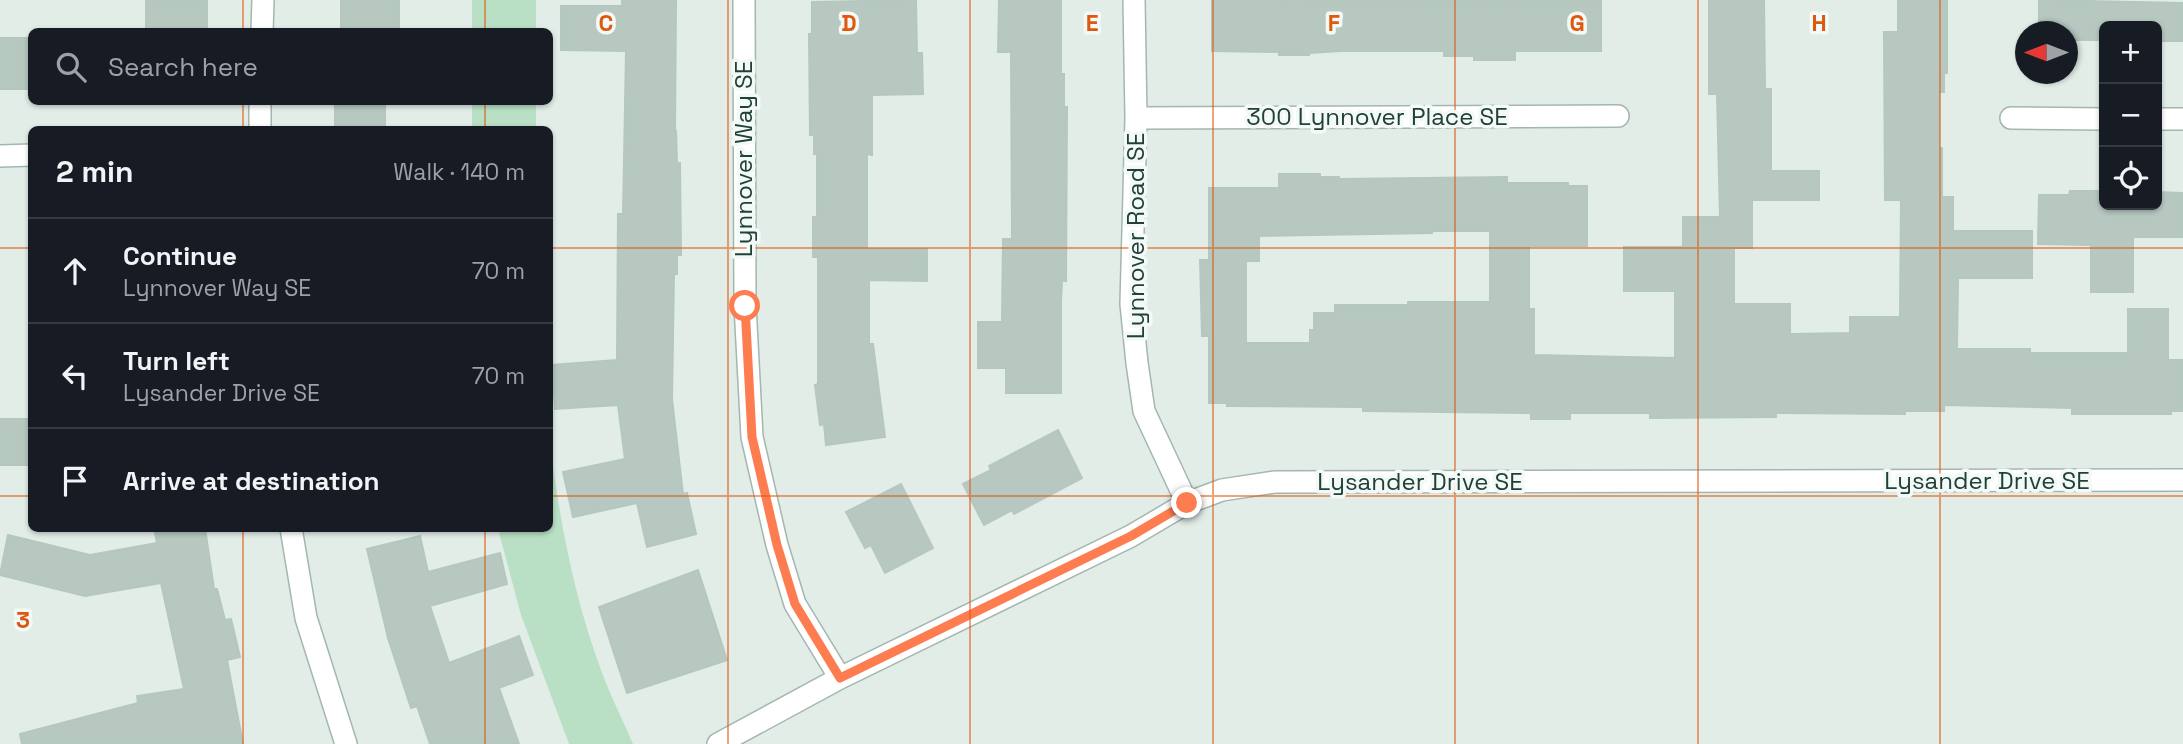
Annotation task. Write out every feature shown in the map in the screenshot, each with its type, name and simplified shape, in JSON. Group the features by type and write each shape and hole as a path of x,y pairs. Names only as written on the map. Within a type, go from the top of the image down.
{"street":[{"path":"262,28 263,0"},
{"name":"Lynnover Way SE","path":"744,0 745,306 752,437 777,545 795,604 840,678"},
{"name":"Lynnover Road SE","path":"1134,0 1136,118 1131,304 1137,363 1144,411 1187,503"},
{"path":"260,105 260,126"},
{"name":"300 Lynnover Place SE","path":"1136,118 1618,116"},
{"path":"2011,118 2099,119"},
{"path":"2162,119 2183,120"},
{"path":"0,156 28,155"},
{"name":"Lysander Drive SE","path":"718,744 840,678 1131,536 1187,503 1223,490 1275,482 2183,480"},
{"path":"291,532 306,618 346,744"}],"green space":[{"path":"472,0 536,0 536,28 472,28"},
{"path":"472,105 536,105 536,126 472,126"},
{"path":"553,463 575,586 591,642 633,744 569,744 521,615 499,532 553,532"}],"building":[{"path":"341,0 399,0 399,28 341,28"},
{"path":"622,0 676,0 675,131 677,163 680,163 681,255 677,255 677,274 674,274 672,399 683,494 687,493 696,534 647,547 637,503 573,517 563,472 625,459 618,405 555,409 553,380 553,365 617,360 618,214 623,214 626,51 561,50 561,6 622,6"},
{"path":"916,0 917,53 922,53 923,94 872,95 872,155 867,154 867,249 927,249 927,281 869,280 869,344 873,344 885,437 826,445 824,424 820,425 815,385 818,384 818,257 813,257 813,217 817,217 817,154 814,154 814,135 810,135 809,34 812,34 812,2"},
{"path":"999,0 1061,0 1061,74 1064,74 1064,107 1067,107 1066,281 1062,281 1061,301 1061,393 1006,393 1006,368 978,368 978,322 1002,322 1003,239 1012,239 1011,52 998,52"},
{"path":"1212,0 1601,1 1601,51 1515,51 1515,60 1474,60 1474,56 1444,56 1444,51 1341,51 1279,55 1279,52 1212,51"},
{"path":"1709,0 1764,0 1765,89 1771,89 1771,171 1819,171 1819,200 1752,200 1752,248 1734,248 1734,304 1790,304 1790,334 1850,333 1850,317 1900,317 1901,200 1885,200 1884,32 1898,32 1898,0 1947,0 1947,73 1944,73 1944,92 1939,92 1939,148 1942,148 1942,197 1953,197 1953,231 2032,231 2032,278 1958,278 1957,349 2030,349 2030,353 2128,353 2128,309 2168,309 2168,360 2183,360 2183,411 2171,411 2171,414 2072,414 2072,408 1944,405 1944,411 1905,411 1905,414 1776,413 1776,417 1650,418 1650,413 1570,413 1570,419 1531,419 1531,413 1363,411 1363,407 1227,406 1227,403 1209,403 1209,336 1202,336 1200,260 1209,260 1209,188 1279,188 1279,174 1320,174 1320,177 1339,179 1507,177 1507,183 1568,183 1568,186 1587,186 1587,246 1529,246 1529,309 1534,309 1534,355 1675,358 1675,291 1624,291 1624,247 1683,247 1683,217 1720,217 1717,94 1709,94","holes":["1490,231 1490,302 1335,305 1335,313 1314,313 1314,330 1310,330 1310,343 1246,343 1246,261 1259,261 1259,236"]},
{"path":"2039,0 2183,3 2183,41 2162,41 2162,21 2099,21 2099,40 2078,40 2078,21 2039,21"},
{"path":"146,1 207,1 207,28 146,28"},
{"path":"0,38 28,38 28,89 0,89"},
{"path":"335,105 385,105 385,126 335,126"},
{"path":"2070,191 2099,191 2099,210 2162,210 2162,192 2183,193 2183,237 2133,237 2133,292 2091,292 2091,245 2038,244 2039,195 2069,195"},
{"path":"0,419 28,419 28,465 0,465"},
{"path":"1058,430 1082,478 1014,514 1012,510 984,525 963,484 991,470 989,466"},
{"path":"901,484 933,548 885,573 871,545 865,548 846,512"},
{"path":"155,532 206,532 214,589 217,589 225,620 231,619 240,657 227,660 243,744 22,744 20,734 138,703 137,696 184,689 161,583 85,596 0,575 8,535 90,555 157,543"},
{"path":"420,536 428,572 500,553 507,584 430,606 449,663 519,636 533,675 499,688 519,744 430,744 417,706 411,708 388,638 367,549"},
{"path":"698,570 727,660 627,693 599,607"}],"route":[{"path":"745,306 752,437 777,545 795,604 840,678 1131,536 1187,503"}]}
